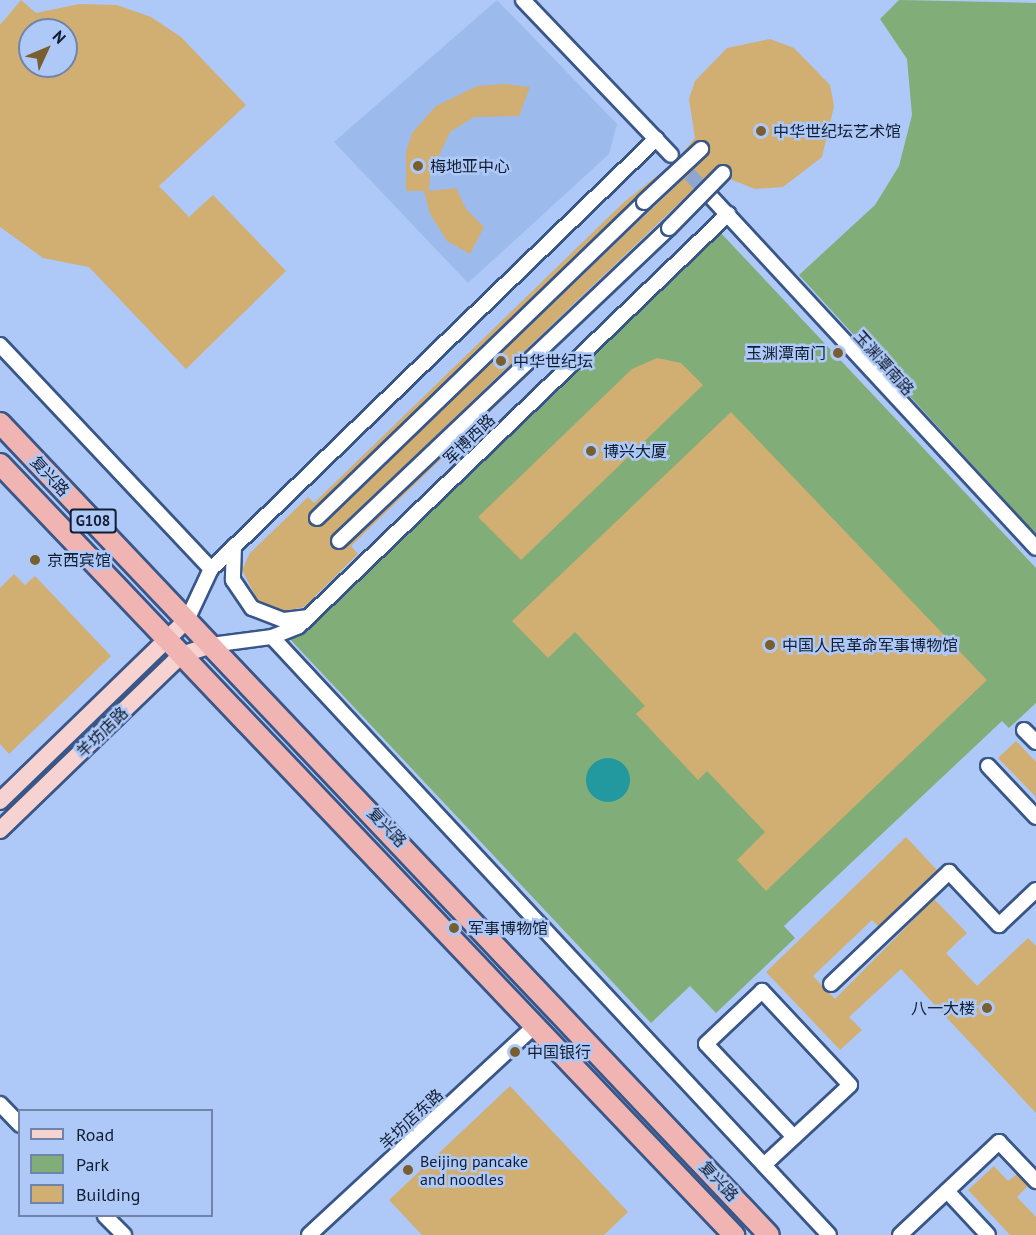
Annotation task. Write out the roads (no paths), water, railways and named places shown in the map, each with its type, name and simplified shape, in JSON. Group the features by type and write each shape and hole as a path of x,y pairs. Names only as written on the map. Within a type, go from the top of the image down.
{"highway":[{"name":"复兴路","path":"0,423 769,1235"},
{"name":"复兴路","path":"0,464 734,1235"}],"main road":[{"name":"羊坊店路","path":"0,801 187,620"},
{"name":"羊坊店路","path":"0,830 181,655 211,645"}],"street":[{"path":"523,0 671,155"},
{"path":"187,620 211,569 656,139"},
{"path":"317,518 701,149"},
{"path":"339,541 669,228 723,173"},
{"name":"玉渊潭南路","path":"711,197 1036,548"},
{"name":"军博西路","path":"211,645 272,637 309,617 728,214"},
{"path":"0,345 211,569"},
{"path":"234,546 233,580 252,608 284,620 309,617"},
{"path":"272,637 829,1235"},
{"path":"1024,730 1036,742"},
{"path":"988,766 1036,817"},
{"path":"831,984 949,872 999,925 1036,890"},
{"path":"764,1165 850,1085 762,991 706,1044 794,1137"},
{"name":"羊坊店东路","path":"309,1235 534,1027"},
{"path":"0,1104 18,1123"},
{"path":"900,1235 999,1142 1036,1181"},
{"path":"947,1191 988,1235"},
{"path":"107,1217 124,1235"}],"tunnel":[{"path":"675,159 711,197"}],"place":[{"name":"中华世纪坛艺术馆","path":"761,131"},
{"name":"梅地亚中心","path":"418,166"},
{"name":"玉渊潭南门","path":"838,353"},
{"name":"中华世纪坛","path":"501,361"},
{"name":"博兴大厦","path":"591,451"},
{"name":"京西宾馆","path":"35,560"},
{"name":"中国人民革命军事博物馆","path":"770,645"},
{"name":"军事博物馆","path":"454,928"},
{"name":"八一大楼","path":"987,1008"},
{"name":"中国银行","path":"515,1052"},
{"name":"Beijing pancake and noodles","path":"408,1170"}]}
